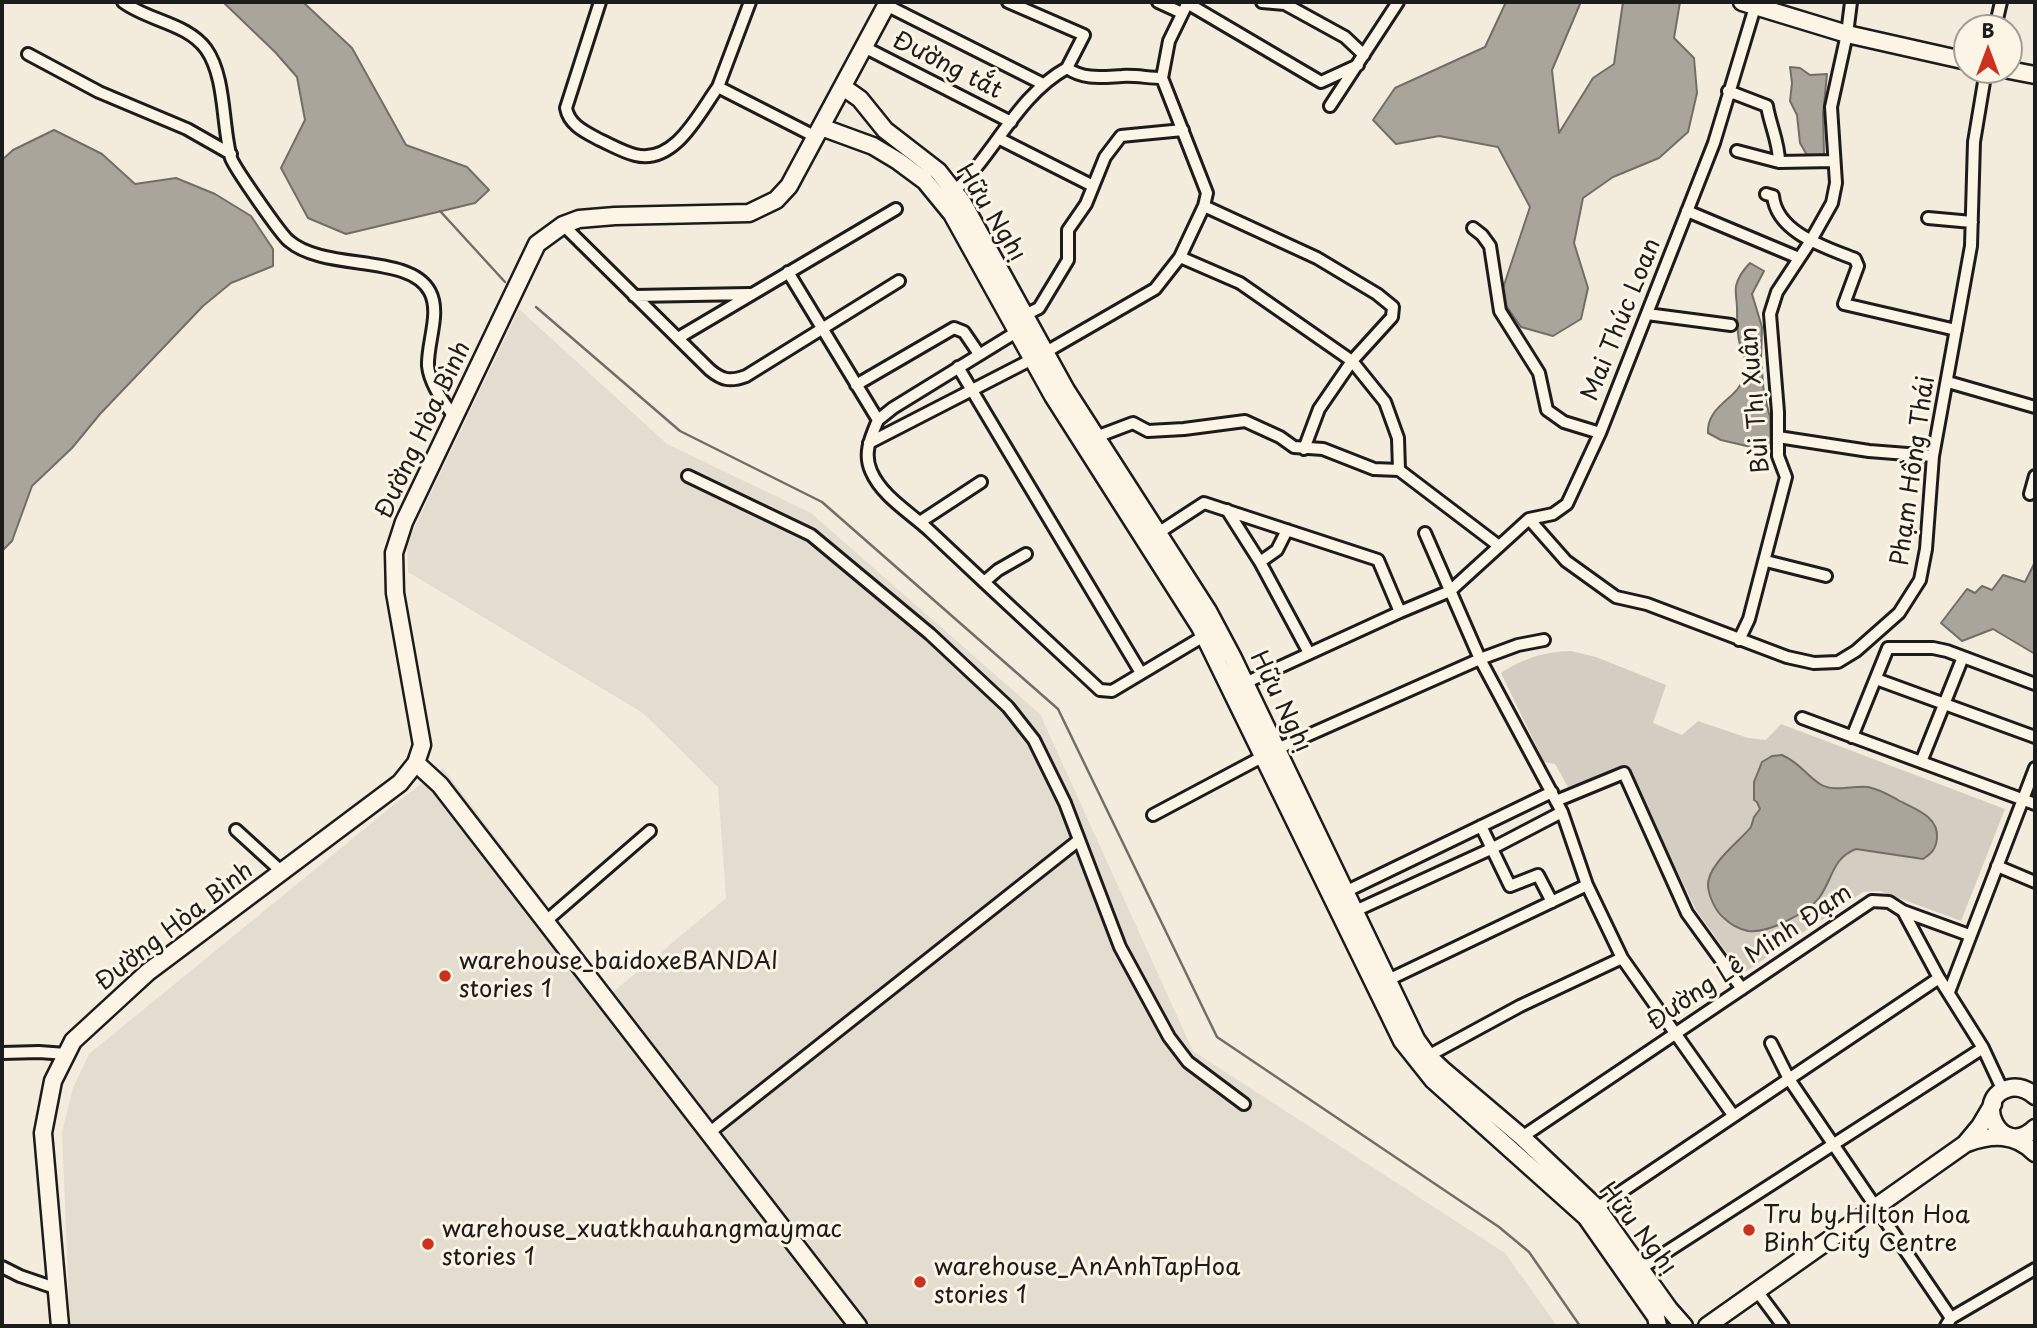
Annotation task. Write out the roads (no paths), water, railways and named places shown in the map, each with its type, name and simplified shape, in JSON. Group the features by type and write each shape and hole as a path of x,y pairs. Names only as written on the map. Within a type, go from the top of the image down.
{"main road":[{"name":"Đường Hòa Bình","path":"60,1326 43,1133 52,1081 73,1041 148,972 400,783 416,763 422,745 395,593 394,553 404,522 537,244 563,225 579,219 749,213 776,200 789,186 887,3"},
{"path":"1749,4 1847,34 1953,58"},
{"name":"Hữu Nghị","path":"843,87 860,99 885,130 938,171 948,197 1018,331 1066,390 1208,611 1226,663 1341,899 1402,1041 1433,1080 1553,1177 1597,1208 1685,1326"},
{"name":"Hữu Nghị","path":"818,132 873,146 948,197 962,203 1025,315 1053,396 1204,636 1245,683 1270,752"},
{"path":"416,763 440,785 858,1326"},
{"name":"Hữu Nghị","path":"1341,899 1355,911 1416,1039 1428,1056 1522,1137 1586,1217 1656,1317 1658,1326"},
{"path":"1965,1144 2012,1092 2027,1089 2035,1096"},
{"path":"2012,1092 1992,1120 1996,1127 2035,1153"},
{"path":"1707,1326 1965,1144 1987,1136 2026,1135 2035,1128"}],"street":[{"path":"123,2 193,36 207,51 221,98 232,160 286,239 299,249 319,257 404,270 421,280 430,292 434,307 428,365 432,381 454,417"},
{"path":"600,2 566,108 570,122 590,135 637,156 654,155 675,144 718,87 750,2"},
{"path":"948,197 1000,139 1023,105 1043,84 1067,68 1084,36 1008,2"},
{"path":"1158,2 1186,6 1321,82 1361,60"},
{"path":"1262,2 1285,3 1345,37 1361,60"},
{"path":"1330,106 1398,2"},
{"name":"Bùi Thị Xuân","path":"1739,640 1749,619 1766,561 1786,477 1778,456 1770,314 1777,292 1832,203 1836,183 1830,107 1847,34 1850,2"},
{"path":"887,3 1043,84"},
{"name":"Mai Thúc Loan","path":"1451,591 1529,519 1553,514 1567,504 1600,433 1714,143 1749,4"},
{"path":"869,443 1039,356 1155,289 1181,257 1204,206 1207,193 1162,78 1169,41 1186,6"},
{"name":"Đường tắt","path":"864,47 1012,122"},
{"path":"28,54 99,92 187,129 231,154"},
{"path":"1067,68 1076,75 1099,78 1125,75 1162,78"},
{"name":"Phạm Hồng Thái","path":"1529,519 1566,561 1616,597 1647,604 1787,657 1814,663 1838,662 1878,633 1899,612 1920,580 1926,549 1933,456 1971,247 1975,142 1984,84"},
{"path":"718,87 818,132"},
{"path":"1728,90 1767,106 1779,150 1779,162"},
{"path":"1025,315 1039,308 1068,260 1068,230 1086,204 1105,157 1121,136 1183,130"},
{"path":"1000,139 1093,186"},
{"path":"1737,151 1779,162 1834,161"},
{"path":"1766,194 1773,196 1774,209 1810,242 1855,259 1858,266 1844,304 1956,330"},
{"path":"1204,206 1317,258 1391,304 1394,311 1392,317 1353,361 1319,409 1304,449"},
{"path":"678,338 896,209"},
{"path":"1687,211 1799,258"},
{"path":"1928,218 1972,222"},
{"path":"563,225 719,377 735,380 746,376 899,281"},
{"path":"1473,228 1490,246 1500,311 1539,373 1547,410 1564,422 1600,433"},
{"path":"1181,257 1240,283 1353,361 1385,402 1398,438 1399,470"},
{"path":"788,272 878,420"},
{"path":"634,296 752,294"},
{"path":"1647,314 1731,325"},
{"path":"856,385 954,328 964,332 979,354"},
{"path":"1018,331 878,420 866,457 871,472 884,492 920,522 1100,690 1112,691 1204,636"},
{"path":"958,367 1141,673"},
{"path":"1948,382 2035,407"},
{"path":"1096,437 1133,423 1148,430 1184,429 1245,421 1280,437 1293,447 1323,449 1374,469 1399,470 1499,546"},
{"path":"1778,437 1869,451 1933,456"},
{"path":"688,476 811,535 946,649 1008,707 1034,740 1065,803 1120,947 1169,1037 1188,1062 1244,1104"},
{"path":"2030,494 2035,476"},
{"path":"920,522 981,482"},
{"path":"1158,533 1204,503 1227,510 1378,560 1400,612"},
{"path":"1227,510 1260,562 1309,653"},
{"path":"1260,562 1277,550 1287,530"},
{"path":"1425,533 1480,659 1562,812 1587,885 1622,958 1733,1115"},
{"path":"985,582 998,570 1026,554"},
{"path":"1766,561 1826,576"},
{"path":"1245,683 1451,591"},
{"path":"1878,633 1888,648"},
{"path":"1153,814 1270,752 1480,659 1518,645 1544,640"},
{"path":"1888,648 1933,648 2035,684"},
{"path":"1852,737 1888,648"},
{"path":"1921,762 1963,657"},
{"path":"1876,678 2035,737"},
{"path":"1802,718 2035,804"},
{"path":"1949,992 2035,768"},
{"path":"1341,899 1409,861 1481,826 1624,772 1687,913 1742,989"},
{"path":"1355,911 1493,848 1562,812"},
{"path":"1481,826 1510,886 1538,874 1552,902"},
{"path":"236,830 282,872"},
{"path":"546,922 650,831"},
{"path":"709,1132 1079,840"},
{"path":"1409,861 1419,881"},
{"path":"1997,866 2035,882"},
{"path":"1388,980 1587,885"},
{"name":"Đường Lê Minh Đạm","path":"1522,1137 1872,901 1889,902 1903,911"},
{"path":"1903,911 1969,935"},
{"path":"1903,911 1940,978 2012,1092"},
{"path":"1428,1056 1520,1006 1622,958"},
{"path":"1597,1208 1940,978"},
{"path":"1771,1043 1789,1079 1948,1322 2035,1269"},
{"path":"1640,1269 1983,1048"},
{"path":"2,1053 66,1054"},
{"path":"2,1267 55,1288"},
{"path":"1757,1291 1783,1326"}],"waterway":[{"path":"440,211 505,282"},
{"path":"536,307 680,431 822,502 1058,709 1217,1037 1499,1227 1529,1252 1580,1326"}],"place":[{"name":"warehouse_baidoxeBANDAI stories 1","path":"445,976"},
{"name":"Tru by Hilton Hoa Binh City Centre","path":"1749,1230"},
{"name":"warehouse_xuatkhauhangmaymac stories 1","path":"428,1244"},
{"name":"warehouse_AnAnhTapHoa stories 1","path":"920,1282"}]}
